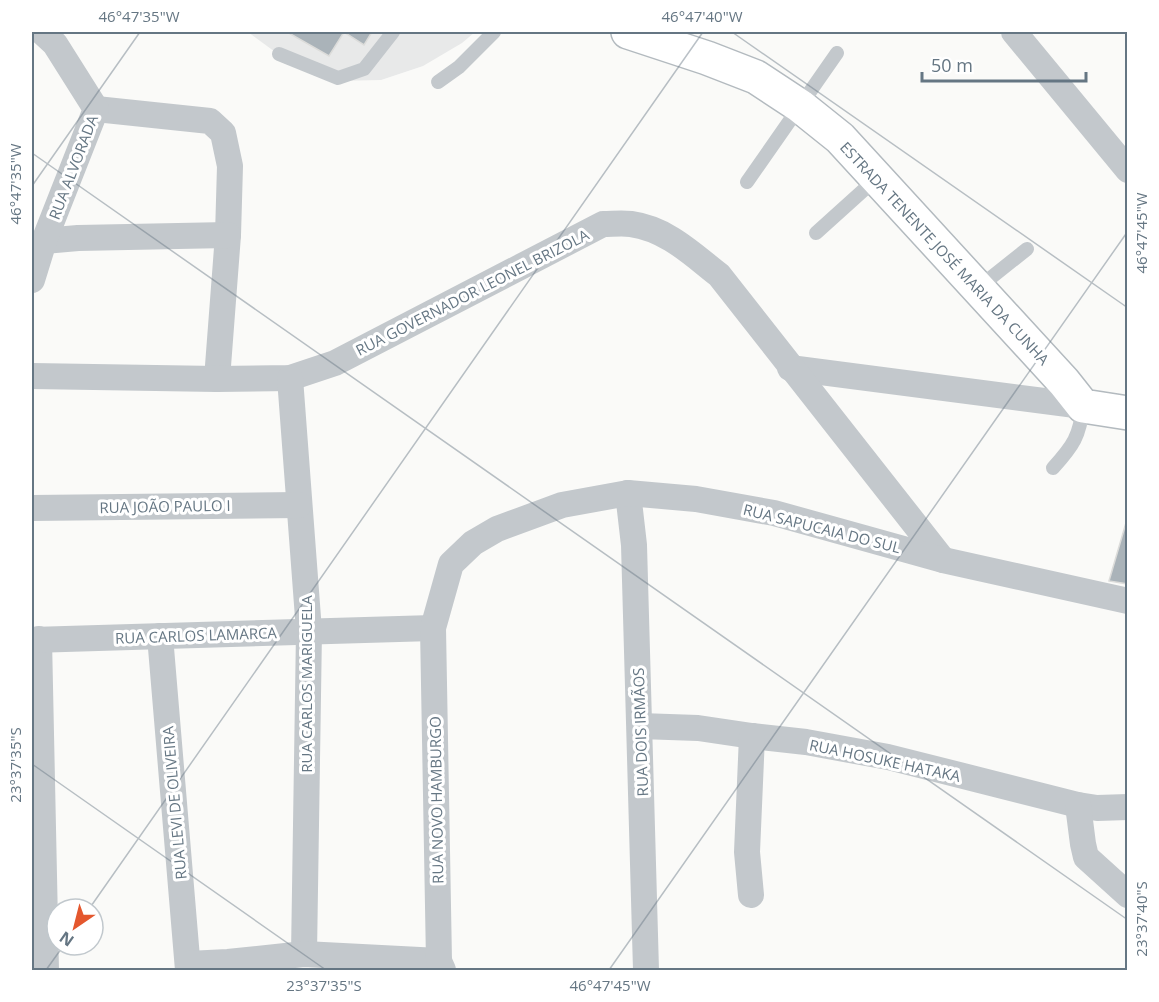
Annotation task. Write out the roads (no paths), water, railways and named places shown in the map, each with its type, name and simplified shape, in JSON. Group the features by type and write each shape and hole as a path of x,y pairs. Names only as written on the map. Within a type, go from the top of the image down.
{"main road":[{"name":"ESTRADA TENENTE JOSÉ MARIA DA CUNHA","path":"628,32 756,77 800,106 840,138 1064,382 1083,406"},
{"path":"1083,406 1128,413"}],"street":[{"name":"RUA ALVORADA","path":"32,280 44,241 96,110 55,44 42,32"},
{"path":"1014,32 1128,170"},
{"path":"96,110 210,121 223,133 230,166 228,235 217,380"},
{"name":"RUA GOVERNADOR LEONEL BRIZOLA","path":"32,376 217,380 290,378 334,363 603,224 631,224 656,230 678,243 719,275 943,560"},
{"path":"44,241 78,238 228,235"},
{"path":"790,368 1083,406"},
{"name":"RUA CARLOS MARIGUELA","path":"290,378 309,631 304,954"},
{"name":"RUA SAPUCAIA DO SUL","path":"433,628 451,564 472,543 497,529 562,505 628,493 696,500 774,513 943,560 1128,602"},
{"name":"RUA DOIS IRMÃOS","path":"628,493 634,545 646,970"},
{"name":"RUA JOÃO PAULO I","path":"32,508 298,505"},
{"name":"RUA CARLOS LAMARCA","path":"35,640 433,628"},
{"name":"RUA NOVO HAMBURGO","path":"433,628 441,966"},
{"name":"RUA LEVI DE OLIVEIRA","path":"160,636 188,967"},
{"path":"35,640 46,970"},
{"name":"RUA HOSUKE HATAKA","path":"640,726 698,728 806,742 888,757 1078,805 1097,808 1128,807"},
{"path":"751,895 747,852 752,736"},
{"path":"1078,805 1086,857 1128,895"},
{"path":"188,967 228,966 304,954 441,966"}],"lane":[{"path":"279,54 338,78 364,69 393,32"},
{"path":"438,82 459,67 494,32"},
{"path":"747,182 837,53"},
{"path":"816,233 878,177"},
{"path":"978,288 1027,249"},
{"path":"1053,468 1069,451 1081,429 1083,406"}]}
